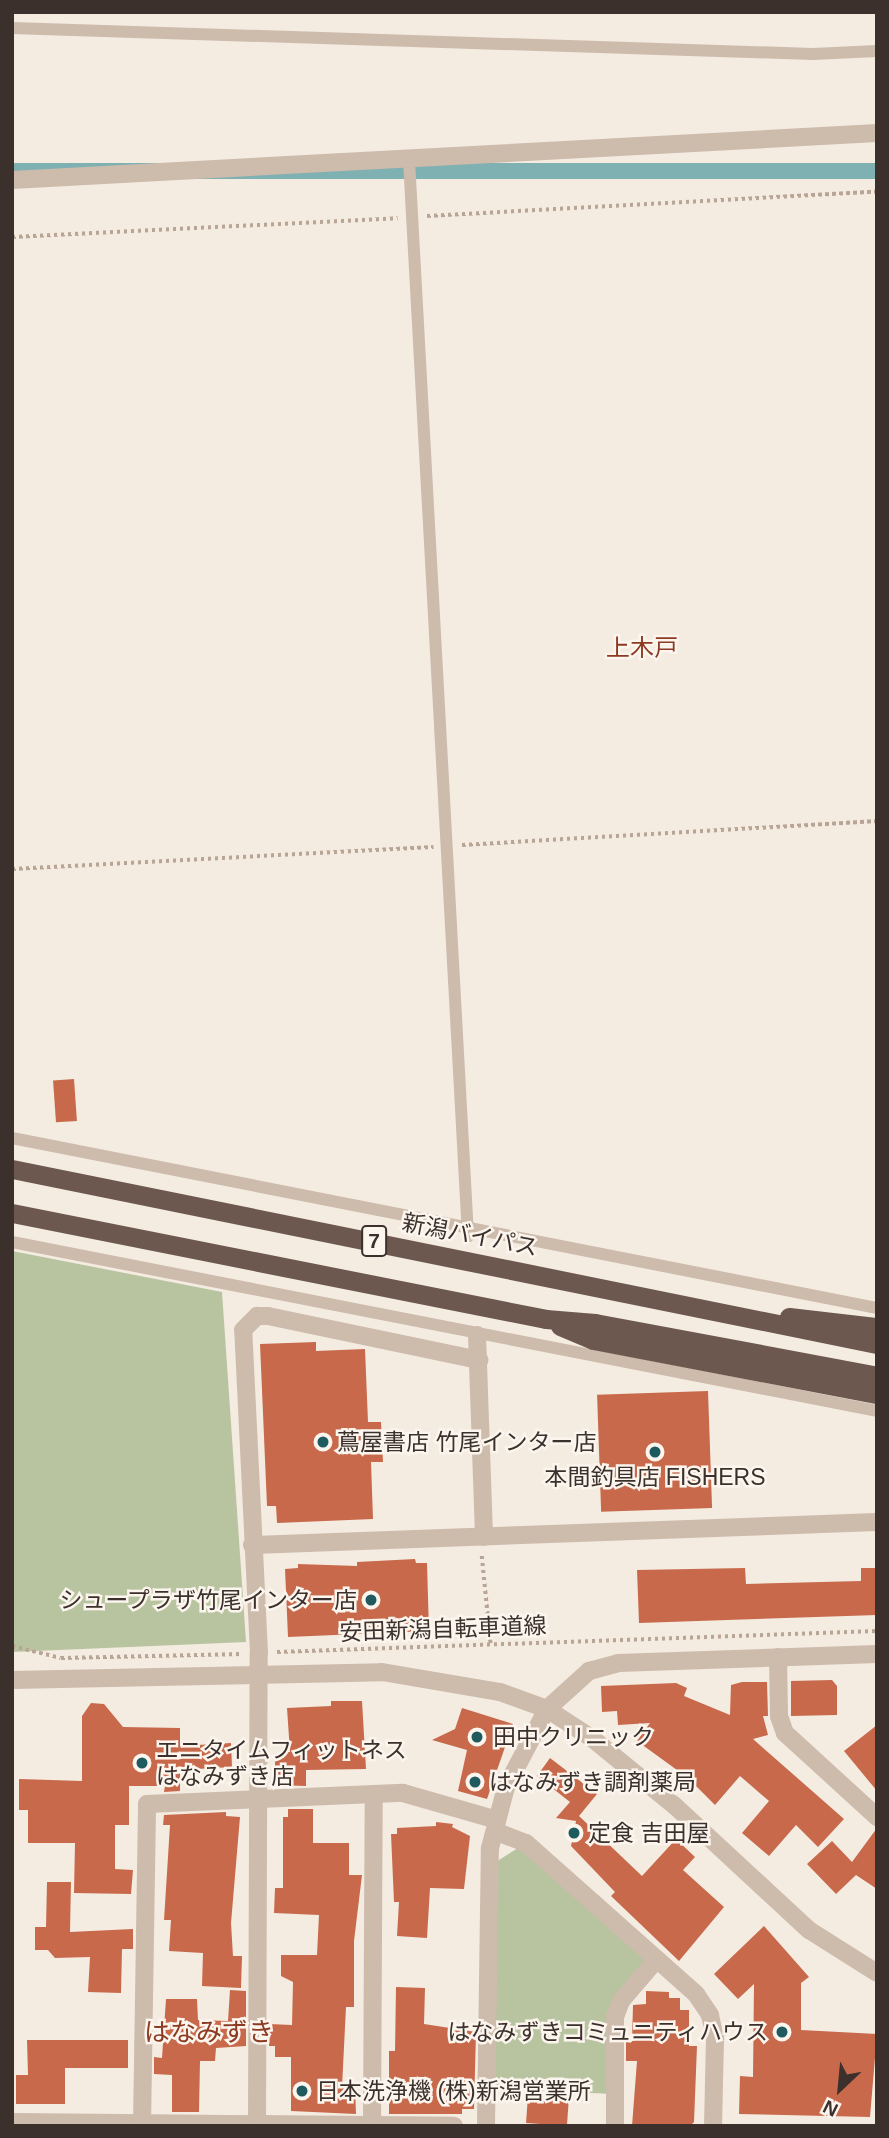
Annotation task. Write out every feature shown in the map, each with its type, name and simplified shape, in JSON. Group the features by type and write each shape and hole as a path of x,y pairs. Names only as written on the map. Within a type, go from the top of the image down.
{"highway":[{"name":"新潟バイパス","path":"12,1169 735,1313 877,1344"},
{"name":"7","path":"12,1213 546,1320 595,1324 877,1376"},
{"path":"735,1313 877,1327"},
{"path":"546,1320 593,1339 877,1394"}],"street":[{"path":"12,180 410,168 877,133"},
{"path":"257,2125 259,1653 241,1341 248,1322 268,1316 479,1360"},
{"path":"477,1329 484,1537"},
{"path":"252,1545 877,1522"},
{"path":"486,2126 488,1867 506,1787 547,1709 589,1671 618,1663 877,1654"},
{"path":"778,1657 779,1716 785,1733 877,1817"},
{"path":"12,1680 382,1672 424,1676 500,1692 547,1709 640,1776 809,1930 877,1972"},
{"path":"142,2124 148,1804 403,1793 497,1826 526,1843 696,1994 710,2015 715,2039 713,2126"},
{"path":"372,2125 374,1794"},
{"path":"615,2126 615,2017 621,2001 657,1959"},
{"path":"12,2122 454,2126"}],"lane":[{"path":"12,29 799,54 877,51"},
{"path":"410,168 467,1232"},
{"path":"12,1138 467,1232 877,1308"},
{"path":"12,1242 477,1329 877,1412"}],"path":[{"path":"12,237 412,214 877,192"},
{"path":"12,869 877,821"},
{"path":"484,1537 481,1551 491,1646"},
{"name":"安田新潟自転車道線","path":"12,1646 61,1658 491,1646 877,1631"}],"green space":[{"path":"12,1251 222,1292 246,1642 12,1652"},
{"path":"526,1843 657,1959 621,2001 615,2094 486,2089 488,1867"}],"water":[{"path":"12,163 877,163 877,179 12,179"}],"building":[{"path":"74,1079 77,1121 56,1122 53,1080"},
{"name":"蔦屋書店 竹尾インター店","path":"316,1342 316,1351 365,1349 368,1422 381,1422 383,1462 371,1462 373,1519 277,1523 276,1506 267,1506 260,1344"},
{"name":"本間釣具店 FISHERS","path":"708,1391 712,1508 601,1512 597,1395"},
{"path":"415,1559 416,1563 427,1563 429,1631 288,1637 285,1569 298,1568 298,1564 357,1566 357,1562"},
{"path":"745,1568 746,1584 861,1581 861,1568 877,1568 877,1615 639,1623 637,1570"},
{"path":"832,1680 837,1686 837,1715 791,1716 791,1681"},
{"path":"767,1682 768,1716 763,1716 768,1735 753,1739 844,1819 818,1847 796,1825 769,1856 742,1833 769,1801 740,1776 715,1805 688,1778 637,1741 650,1723 618,1725 617,1711 602,1712 601,1686 676,1683 687,1688 684,1696 730,1715 731,1685"},
{"path":"331,1701 362,1701 366,1769 306,1770 306,1786 275,1785 275,1758 284,1758 285,1752 290,1752 287,1708 331,1706"},
{"path":"91,1703 104,1704 123,1727 180,1728 180,1746 231,1743 232,1767 180,1770 180,1791 164,1792 165,1786 129,1786 129,1825 115,1825 115,1869 133,1870 131,1894 74,1893 75,1843 28,1843 28,1810 19,1810 19,1779 82,1781 82,1716"},
{"name":"田中クリニック","path":"462,1708 513,1724 487,1799 458,1791 467,1750 432,1740 455,1729"},
{"path":"877,1725 877,1791 844,1751"},
{"path":"550,1758 597,1794 579,1816 642,1876 676,1839 695,1857 683,1870 724,1907 679,1961 611,1896 615,1892 571,1846 576,1821 556,1818 570,1802 537,1776"},
{"path":"288,1809 313,1809 313,1843 349,1843 349,1875 362,1875 354,1941 354,2007 346,2007 342,2087 355,2087 356,2114 291,2111 291,2057 275,2057 275,2046 269,2046 269,2024 292,2025 293,1982 281,1976 281,1955 317,1955 319,1915 274,1913 275,1888 283,1888 283,1817 288,1817"},
{"path":"226,1812 226,1816 240,1817 231,1923 233,1956 242,1956 241,1988 202,1986 203,1953 169,1951 171,1920 164,1920 170,1825 163,1825 164,1815"},
{"path":"436,1822 453,1824 452,1827 470,1836 464,1889 430,1888 427,1938 397,1936 399,1902 394,1902 391,1834 397,1834 397,1828 436,1826"},
{"path":"877,1828 877,1889 856,1875 836,1894 807,1864 832,1841 852,1862"},
{"path":"47,1882 71,1882 70,1932 133,1929 133,1949 122,1949 121,1993 88,1992 90,1957 55,1958 48,1950 35,1950 35,1927 46,1927"},
{"path":"764,1926 809,1977 801,1983 801,2030 877,2034 870,2117 739,2114 740,2076 753,2077 754,1984 738,1999 714,1974"},
{"path":"396,1987 425,1988 424,2024 476,2032 474,2109 462,2109 462,2114 389,2114 389,2051 395,2051"},
{"path":"230,1990 246,1991 246,2046 216,2048 215,2061 200,2061 199,2112 172,2112 172,2075 154,2074 154,2057 162,2058 166,1999 197,1999 198,2020 228,2021"},
{"path":"646,1991 669,1992 669,1998 680,1998 680,2010 689,2010 689,2046 697,2046 694,2122 690,2126 632,2126 637,2061 626,2061 626,2042 632,2042 633,2005 646,2004"},
{"path":"27,2040 128,2040 128,2068 65,2068 65,2104 16,2104 16,2075 28,2075"},
{"path":"528,2095 569,2098 567,2126 526,2123"}],"place":[{"name":"蔦屋書店 竹尾インター店","path":"323,1442"},
{"name":"本間釣具店 FISHERS","path":"655,1452"},
{"name":"シュープラザ竹尾インター店","path":"371,1600"},
{"name":"田中クリニック","path":"477,1737"},
{"name":"エニタイムフィットネス はなみずき店","path":"142,1763"},
{"name":"はなみずき調剤薬局","path":"475,1782"},
{"name":"定食 吉田屋","path":"574,1833"},
{"name":"はなみずきコミュニティハウス","path":"782,2032"},
{"name":"日本洗浄機 (株)新潟営業所","path":"302,2091"}],"district":[{"name":"上木戸","path":"642,648"},
{"name":"はなみずき","path":"209,2033"}]}
